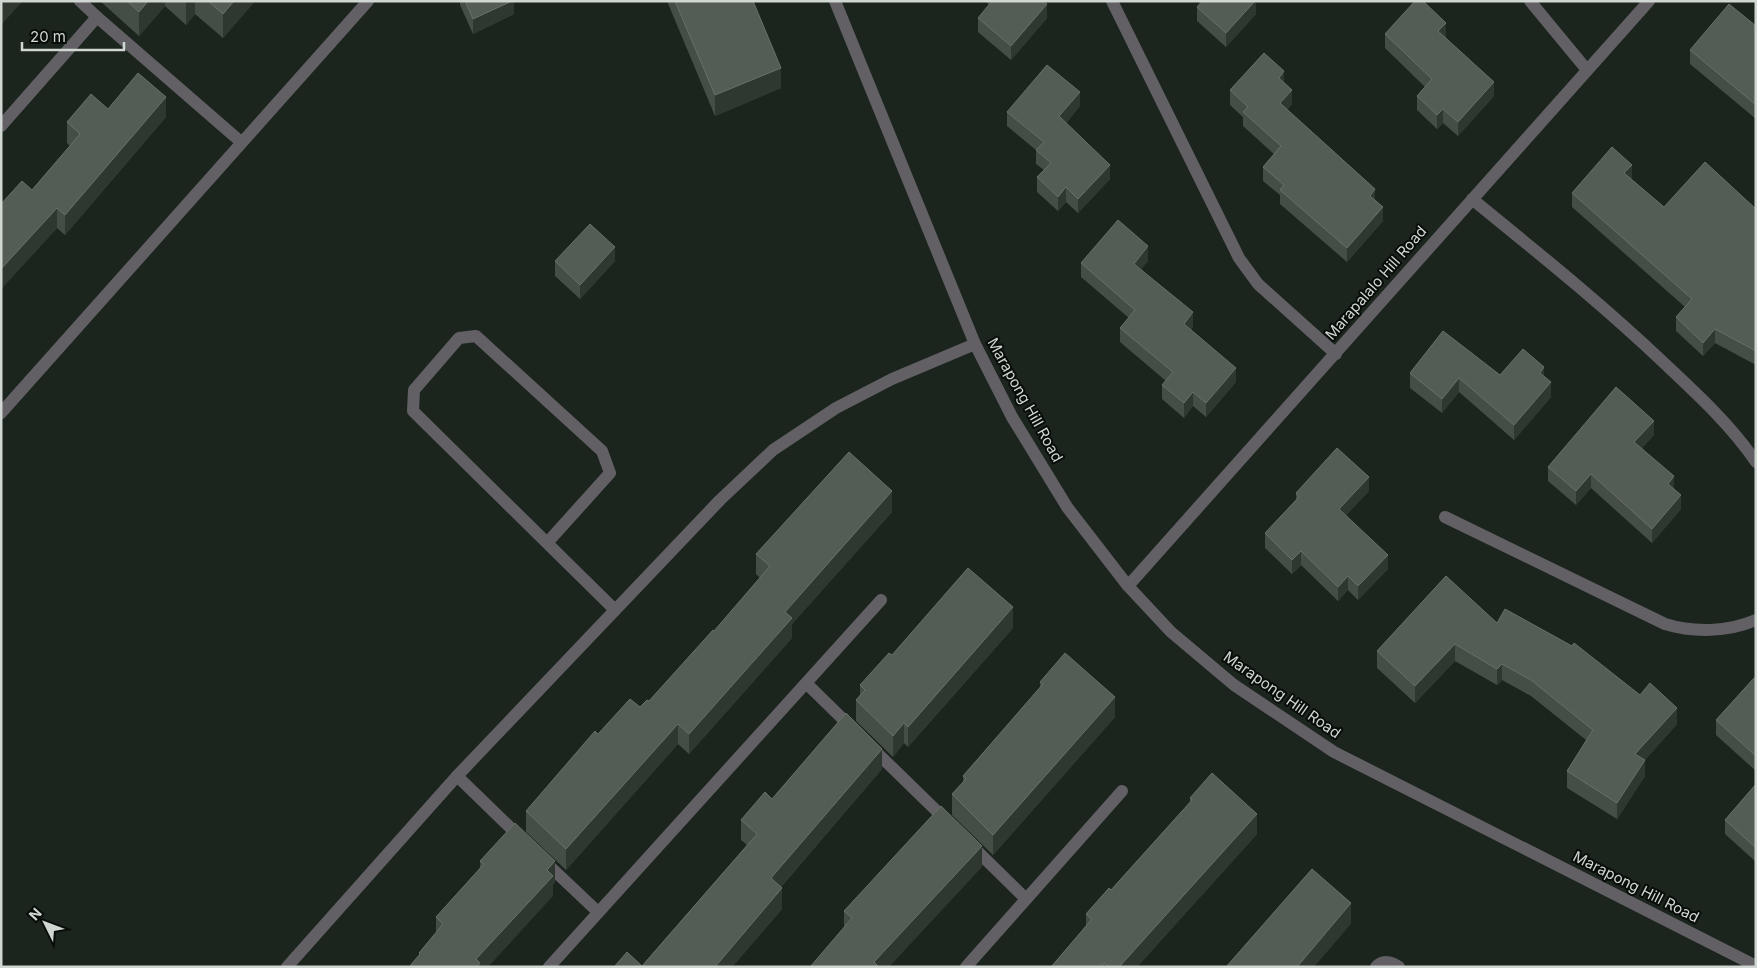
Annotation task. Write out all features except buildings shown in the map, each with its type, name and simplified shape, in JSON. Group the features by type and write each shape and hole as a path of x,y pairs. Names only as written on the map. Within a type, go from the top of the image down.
{"street":[{"path":"80,1 241,142"},
{"path":"1,413 368,1"},
{"name":"Marapong Hill Road","path":"835,1 976,344 1012,417 1067,507 1128,586 1171,632 1234,685 1334,752 1756,966"},
{"path":"1112,1 1239,258 1264,290 1336,354"},
{"path":"1530,1 1587,70"},
{"name":"Marapalalo Hill Road","path":"1128,586 1649,1"},
{"path":"1,126 97,17"},
{"path":"1472,199 1607,309 1699,395 1756,462"},
{"path":"547,543 610,473 602,450 476,336 459,338 414,390 413,412 615,610"},
{"path":"287,967 457,776 720,500 773,450 836,408 884,383 976,344"},
{"path":"1445,517 1682,630 1703,631 1756,620"},
{"path":"549,967 881,600"},
{"path":"806,683 1026,899"},
{"path":"457,776 598,912"},
{"path":"966,967 1122,791"},
{"path":"1376,967 1379,963 1388,962 1399,967"}]}
